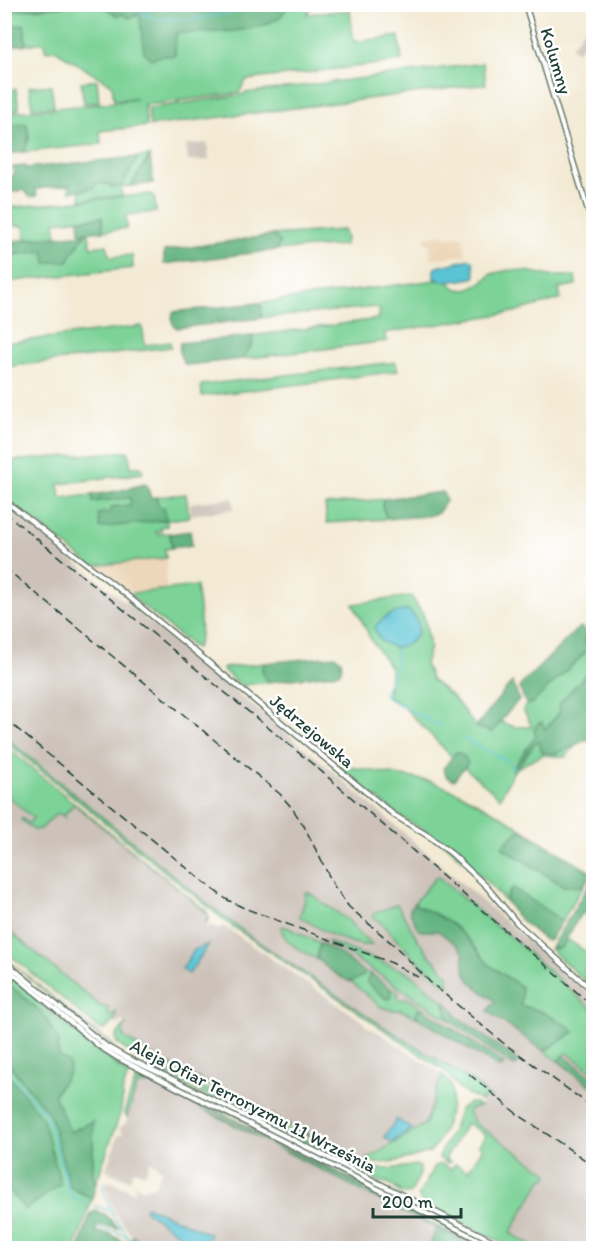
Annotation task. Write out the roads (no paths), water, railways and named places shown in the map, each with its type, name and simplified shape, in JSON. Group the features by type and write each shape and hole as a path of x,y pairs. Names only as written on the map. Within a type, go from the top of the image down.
{"street":[{"name":"Kolumny","path":"525,4 594,230"},
{"name":"Jędrzejowska","path":"4,500 127,595 394,815 430,837 452,854 486,886 517,923 594,992"},
{"name":"Aleja Ofiar Terroryzmu 11 Września","path":"4,961 98,1040 119,1054 507,1248"},
{"name":"Aleja Ofiar Terroryzmu 11 Września","path":"4,966 99,1046 118,1058 495,1248"}],"water":[{"path":"470,259 473,261 475,275 473,278 448,281 434,278 434,269 437,267"},
{"path":"408,610 417,622 417,634 414,638 403,646 395,648 381,641 374,628 377,624 389,615"},
{"path":"209,944 189,974 182,969 194,950"},
{"path":"397,1119 412,1129 392,1142 384,1137"},
{"path":"146,1206 210,1234 210,1237 198,1248 146,1211"}],"waterway":[{"path":"123,4 136,11"},
{"path":"138,12 158,19 189,20 277,4"},
{"path":"396,649 396,668 384,693 387,698 440,726"},
{"path":"463,738 509,762 514,769"},
{"path":"4,1066 45,1114 70,1194 88,1203"},
{"path":"104,1181 103,1189 113,1214"},
{"path":"95,1206 112,1214 136,1248"},
{"path":"97,1228 114,1231 127,1237"}],"railway":[{"path":"4,512 315,766 594,1007"},
{"path":"4,567 280,794 304,826 334,886 349,907 394,945 430,982 502,1042 594,1108"},
{"path":"4,718 226,899 244,908 392,963 418,977"},
{"path":"469,1074 516,1113 594,1166"}]}
